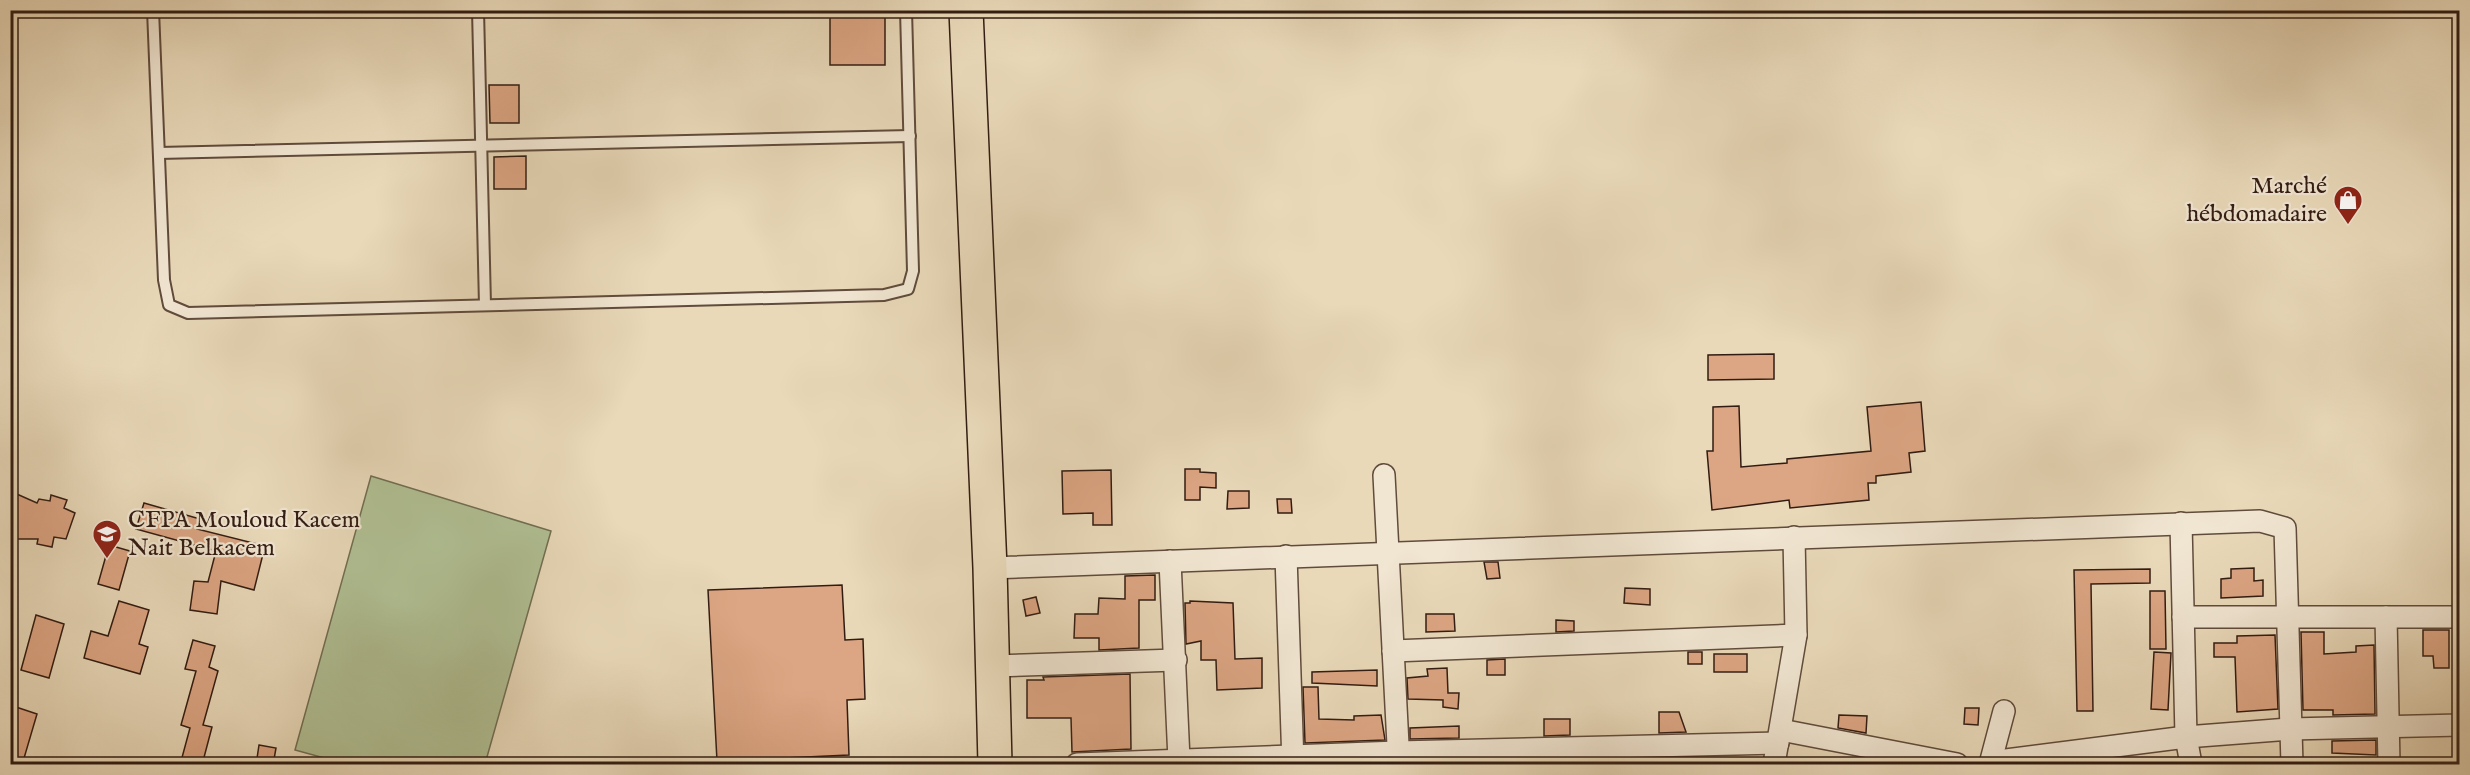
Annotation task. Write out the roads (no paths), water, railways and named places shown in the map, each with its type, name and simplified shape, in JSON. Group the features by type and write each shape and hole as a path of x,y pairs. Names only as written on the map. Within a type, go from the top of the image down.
{"main road":[{"path":"966,10 990,568 994,765"}],"street":[{"path":"1384,475 1398,758"},
{"path":"990,568 2260,521 2285,528 2292,765"},
{"path":"2181,523 2186,737 2191,765"},
{"path":"1774,765 1796,635 1794,537"},
{"path":"1286,556 1293,760"},
{"path":"1170,561 1179,760"},
{"path":"2183,617 2460,617"},
{"path":"2386,617 2389,765"},
{"path":"1393,651 1796,635"},
{"path":"992,666 1176,660"},
{"path":"1990,765 2004,711"},
{"path":"1999,765 2006,760 2186,737 2290,729 2460,725"},
{"path":"1077,765 1179,760 1398,758 1779,737 1957,765"}],"lane":[{"path":"153,10 164,280 169,305 188,313 884,295 908,289 913,271 906,10"},
{"path":"472,10 477,22"},
{"path":"478,10 485,305"},
{"path":"159,153 480,148 909,136"}],"place":[{"name":"Marché hébdomadaire","path":"2348,226"},
{"name":"CFPA Mouloud Kacem Nait Belkacem","path":"107,560"}]}
